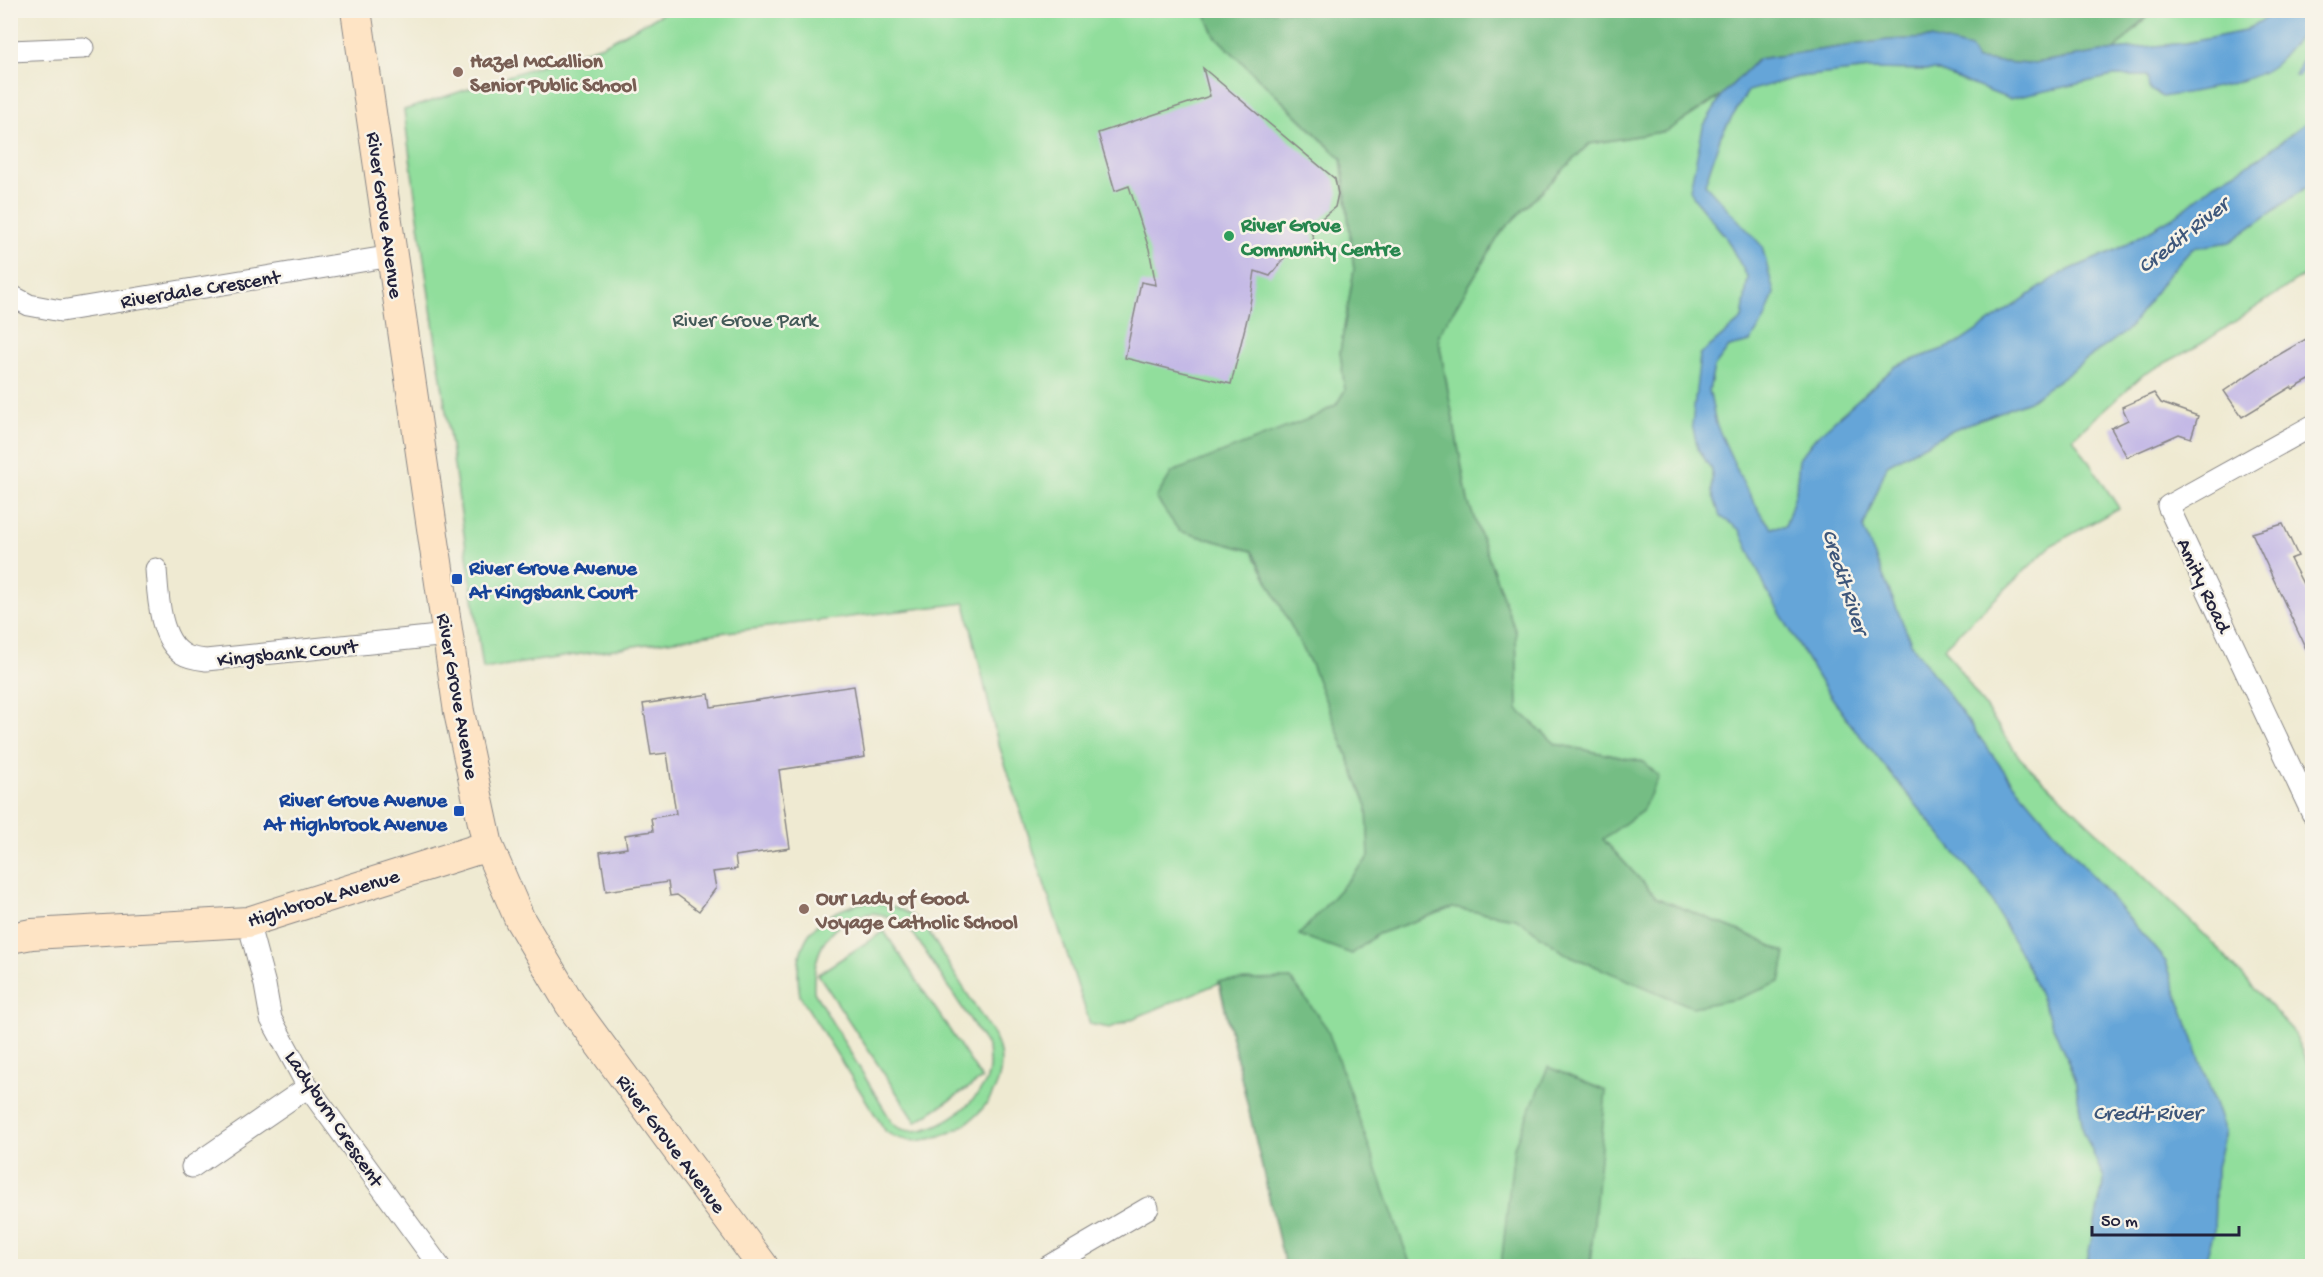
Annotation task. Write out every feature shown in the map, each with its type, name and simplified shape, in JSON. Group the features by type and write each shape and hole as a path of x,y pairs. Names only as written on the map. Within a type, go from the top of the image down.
{"street":[{"name":"River Grove Avenue","path":"356,10 459,712 488,846 520,920 570,1004 763,1266"},
{"path":"10,51 83,48"},
{"name":"Riverdale Crescent","path":"10,295 29,305 62,311 392,256"},
{"name":"Amity Road","path":"2313,426 2168,506 2313,813"},
{"name":"Kingsbank Court","path":"156,569 159,610 171,643 183,654 194,658 206,660 448,635"},
{"name":"Highbrook Avenue","path":"10,938 32,934 248,922 488,846"},
{"name":"Ladyburn Crescent","path":"248,922 265,985 271,1019 308,1087 439,1266"},
{"path":"192,1167 308,1087"},
{"path":"1048,1266 1148,1208"}],"green space":[{"name":"River Grove Park","path":"667,11 1204,11 1215,36 1341,159 1354,270 1340,352 1345,390 1336,405 1316,416 1179,531 1252,551 1312,666 1367,806 1369,857 1300,935 1352,954 1377,934 1452,908 1516,918 1566,954 1747,934 1657,898 1603,839 1642,811 1644,762 1556,744 1518,710 1516,633 1468,501 1438,336 1502,231 1589,144 1667,131 1722,95 1703,127 1694,198 1725,236 1748,278 1742,319 1700,355 1698,449 1712,470 1712,492 1720,515 1740,530 1766,589 1819,679 1849,722 1987,892 2029,970 2075,1078 2083,1130 2104,1179 2086,1266 1285,1266 1219,983 1110,1028 1090,1024 997,739 965,603 727,632 483,669 404,110 603,45"},
{"path":"1204,11 2151,11 2115,50 2028,64 1977,60 1931,38 1888,40 1758,59 1722,95 1667,131 1589,144 1502,231 1438,336 1468,501 1516,633 1518,710 1556,744 1644,762 1659,777 1642,811 1603,839 1657,898 1747,934 1786,953 1780,982 1737,999 1692,1007 1566,954 1516,918 1452,908 1378,934 1352,954 1299,935 1369,857 1367,806 1312,666 1252,551 1179,531 1156,498 1172,472 1316,416 1336,405 1345,390 1340,352 1354,270 1342,159 1215,36"},
{"path":"2153,11 2278,11 2245,31 2186,43 2115,50"},
{"path":"2312,25 2312,43 2298,76 2312,58 2312,118 2258,159 2214,184 2177,215 2118,249 2062,273 1957,344 1896,366 1816,437 1799,459 1796,492 1785,527 1771,527 1744,485 1716,424 1709,390 1714,367 1729,347 1750,342 1774,293 1705,184 1721,135 1748,91 1798,77 1870,69 1935,70 2009,99 2113,76 2147,76 2273,65 2300,34"},
{"path":"2312,183 2312,270 2201,344 2144,374 2073,438 2119,508 2052,545 1944,647 2020,758 2207,937 2292,1030 2312,1073 2312,1266 2204,1266 2214,1230 2216,1167 2225,1132 2166,962 2013,783 1912,645 1863,528 1887,465 1954,429 2029,401 2129,329 2169,273 2192,248 2230,242"},
{"path":"866,902 889,905 903,910 923,923 995,1039 1001,1061 996,1086 983,1108 963,1126 951,1132 935,1138 910,1141 886,1132 800,996 799,960 810,933 832,914","holes":["880,914 897,920 915,936 988,1047 988,1074 978,1093 944,1122 917,1131 904,1130 893,1124 814,992 816,963 826,939 845,922 858,916"]},
{"path":"884,931 982,1079 916,1122 818,974"},
{"path":"1291,979 1327,1028 1411,1266 1285,1266 1219,981"},
{"path":"1548,1067 1606,1091 1590,1266 1501,1266 1514,1147"}],"water":[{"name":"Credit River","path":"2278,10 2312,11 2312,25 2274,65 2250,78 2236,82 2162,97 2149,89 2147,76 2113,76 2009,99 1935,70 1870,69 1798,77 1748,91 1721,135 1705,184 1762,246 1774,293 1765,319 1750,342 1729,347 1714,367 1709,390 1716,424 1744,485 1763,517 1771,527 1785,527 1796,492 1799,459 1816,437 1896,366 1957,344 2062,273 2118,249 2177,215 2214,184 2258,159 2312,118 2312,183 2230,242 2192,248 2169,273 2129,329 2029,401 1954,429 1887,465 1863,528 1912,645 2013,783 2166,962 2225,1132 2216,1167 2214,1230 2204,1266 2086,1266 2104,1179 2083,1130 2075,1078 2029,970 1987,892 1849,722 1819,679 1766,589 1740,530 1720,516 1712,492 1712,470 1698,449 1692,425 1700,355 1742,319 1748,278 1725,236 1694,198 1690,189 1703,127 1722,95 1758,59 1888,40 1931,38 1970,48 1977,60 2028,64 2115,50 2186,43 2245,31"},
{"path":"2312,43 2312,58 2298,77 2295,76 2306,51"}],"building":[{"name":"River Grove Community Centre","path":"1203,68 1335,179 1338,194 1335,207 1310,228 1315,244 1288,253 1270,276 1255,271 1249,311 1231,384 1125,358 1141,282 1156,285 1149,249 1129,186 1115,191 1098,133 1210,96"},
{"path":"2313,335 2313,378 2293,389 2291,387 2242,417 2224,391"},
{"path":"2154,393 2161,403 2198,416 2191,438 2179,434 2127,457 2111,428 2128,420 2122,407"},
{"path":"2283,524 2298,556 2290,559 2313,603 2313,664 2252,533"},
{"path":"854,686 865,757 779,770 790,848 735,856 737,869 713,872 716,888 699,911 677,895 670,896 668,882 606,891 600,852 627,848 625,835 653,831 651,818 676,814 667,753 651,755 643,704 709,694 711,707"}],"place":[{"name":"Hazel McCallion Senior Public School","path":"458,72"},
{"name":"River Grove Community Centre","path":"1229,236"},
{"name":"River Grove Avenue At Kingsbank Court","path":"457,579"},
{"name":"River Grove Avenue At Highbrook Avenue","path":"459,811"},
{"name":"Our Lady of Good Voyage Catholic School","path":"804,909"}]}
